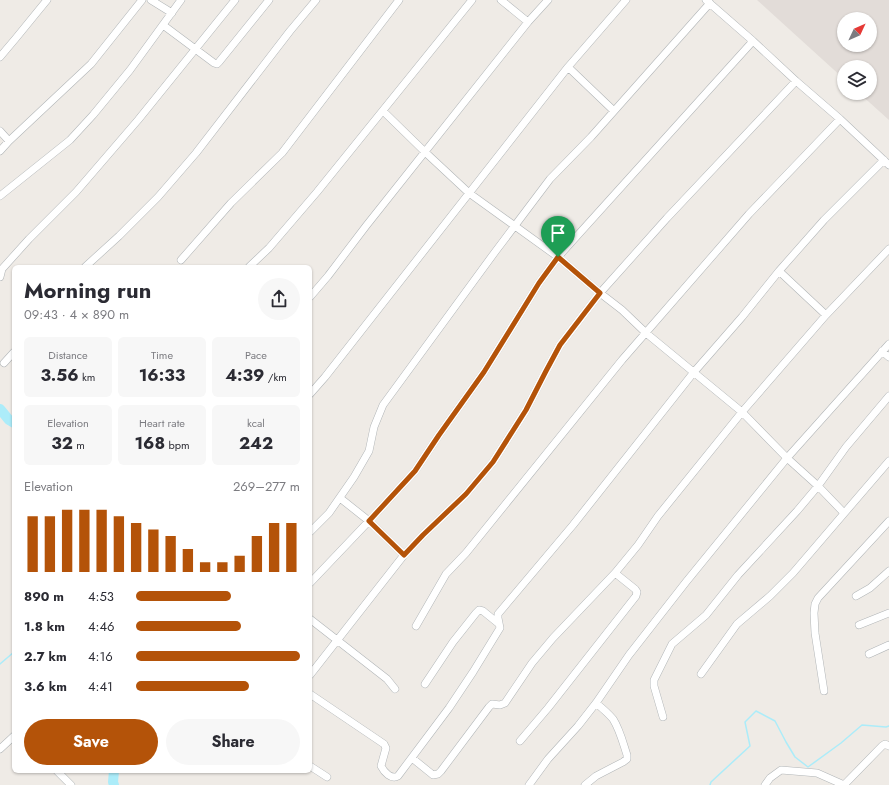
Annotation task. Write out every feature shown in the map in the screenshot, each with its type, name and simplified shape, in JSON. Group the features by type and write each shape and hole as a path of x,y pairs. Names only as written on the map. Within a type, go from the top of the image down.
{"street":[{"path":"0,56 47,0"},
{"path":"0,151 91,64 142,0"},
{"path":"151,0 172,13"},
{"path":"0,196 70,140 94,115 126,76 181,0"},
{"path":"0,277 2,269 29,238 76,192 138,120 235,0"},
{"path":"163,25 217,64 269,0"},
{"path":"87,265 158,197 196,153 290,31 316,0"},
{"path":"181,260 231,203 282,153 399,0"},
{"path":"251,265 270,248 317,192 472,0"},
{"path":"501,0 528,22"},
{"path":"312,295 528,22 548,0"},
{"path":"312,392 568,67 626,0"},
{"path":"312,530 329,513 340,498 369,451 374,427 383,405 514,226 550,179 591,137 708,2 840,119 886,162 824,220 779,271 742,317 694,372 573,525 498,614 500,628 473,672 449,708 398,776 392,778 382,769 381,766 386,748 384,744 312,695"},
{"path":"312,581 415,471 484,372 539,283 558,257 753,41"},
{"path":"568,67 614,111"},
{"path":"312,673 404,555 466,494 493,462 526,410 560,345 600,293 667,218 796,81"},
{"path":"383,111 469,193 558,257 622,310 646,333 742,412 844,513"},
{"path":"416,626 446,574 466,553 622,360 749,214 840,119"},
{"path":"0,131 9,141"},
{"path":"412,758 433,775 441,772 489,707 492,704 500,705 505,703 532,663 615,573 638,545 658,516 742,412 826,315 889,249"},
{"path":"779,271 826,315"},
{"path":"529,785 548,758 578,726 596,703 629,655 686,582 787,458 889,344"},
{"path":"882,351 889,357"},
{"path":"4,363 12,354"},
{"path":"663,717 654,686 654,680 672,644 706,615 738,575 797,511 818,486 846,447 889,396"},
{"path":"701,674 737,624 770,596 793,573 889,461"},
{"path":"340,498 369,521 404,555"},
{"path":"824,691 815,633 815,604 818,598 889,521"},
{"path":"856,596 870,588 889,571"},
{"path":"520,742 636,596 637,592 635,589 615,573"},
{"path":"425,684 454,642 479,610 483,611 499,624"},
{"path":"860,625 889,613"},
{"path":"312,621 387,679 395,689"},
{"path":"869,654 889,645"},
{"path":"585,785 596,776 627,759 621,734 613,719 596,703"},
{"path":"0,749 12,738"},
{"path":"765,785 770,778 781,770 817,773 844,785 882,746 885,744 889,746"},
{"path":"312,767 327,777"},
{"path":"59,773 71,785"}],"shaded area":[{"path":"757,0 889,0 889,120 867,100 877,100 877,60 837,60 837,73"}],"waterway":[{"path":"0,409 12,422"},
{"path":"0,664 12,654"},
{"path":"710,785 711,782 750,746 745,722 756,711 775,721 795,757 808,767 841,743 862,725 889,726"},
{"path":"114,773 114,785"}],"route":[{"path":"558,257 600,293 560,345 526,410 493,462 466,494 404,555 369,521 415,471 484,372 539,283 558,257"}]}
